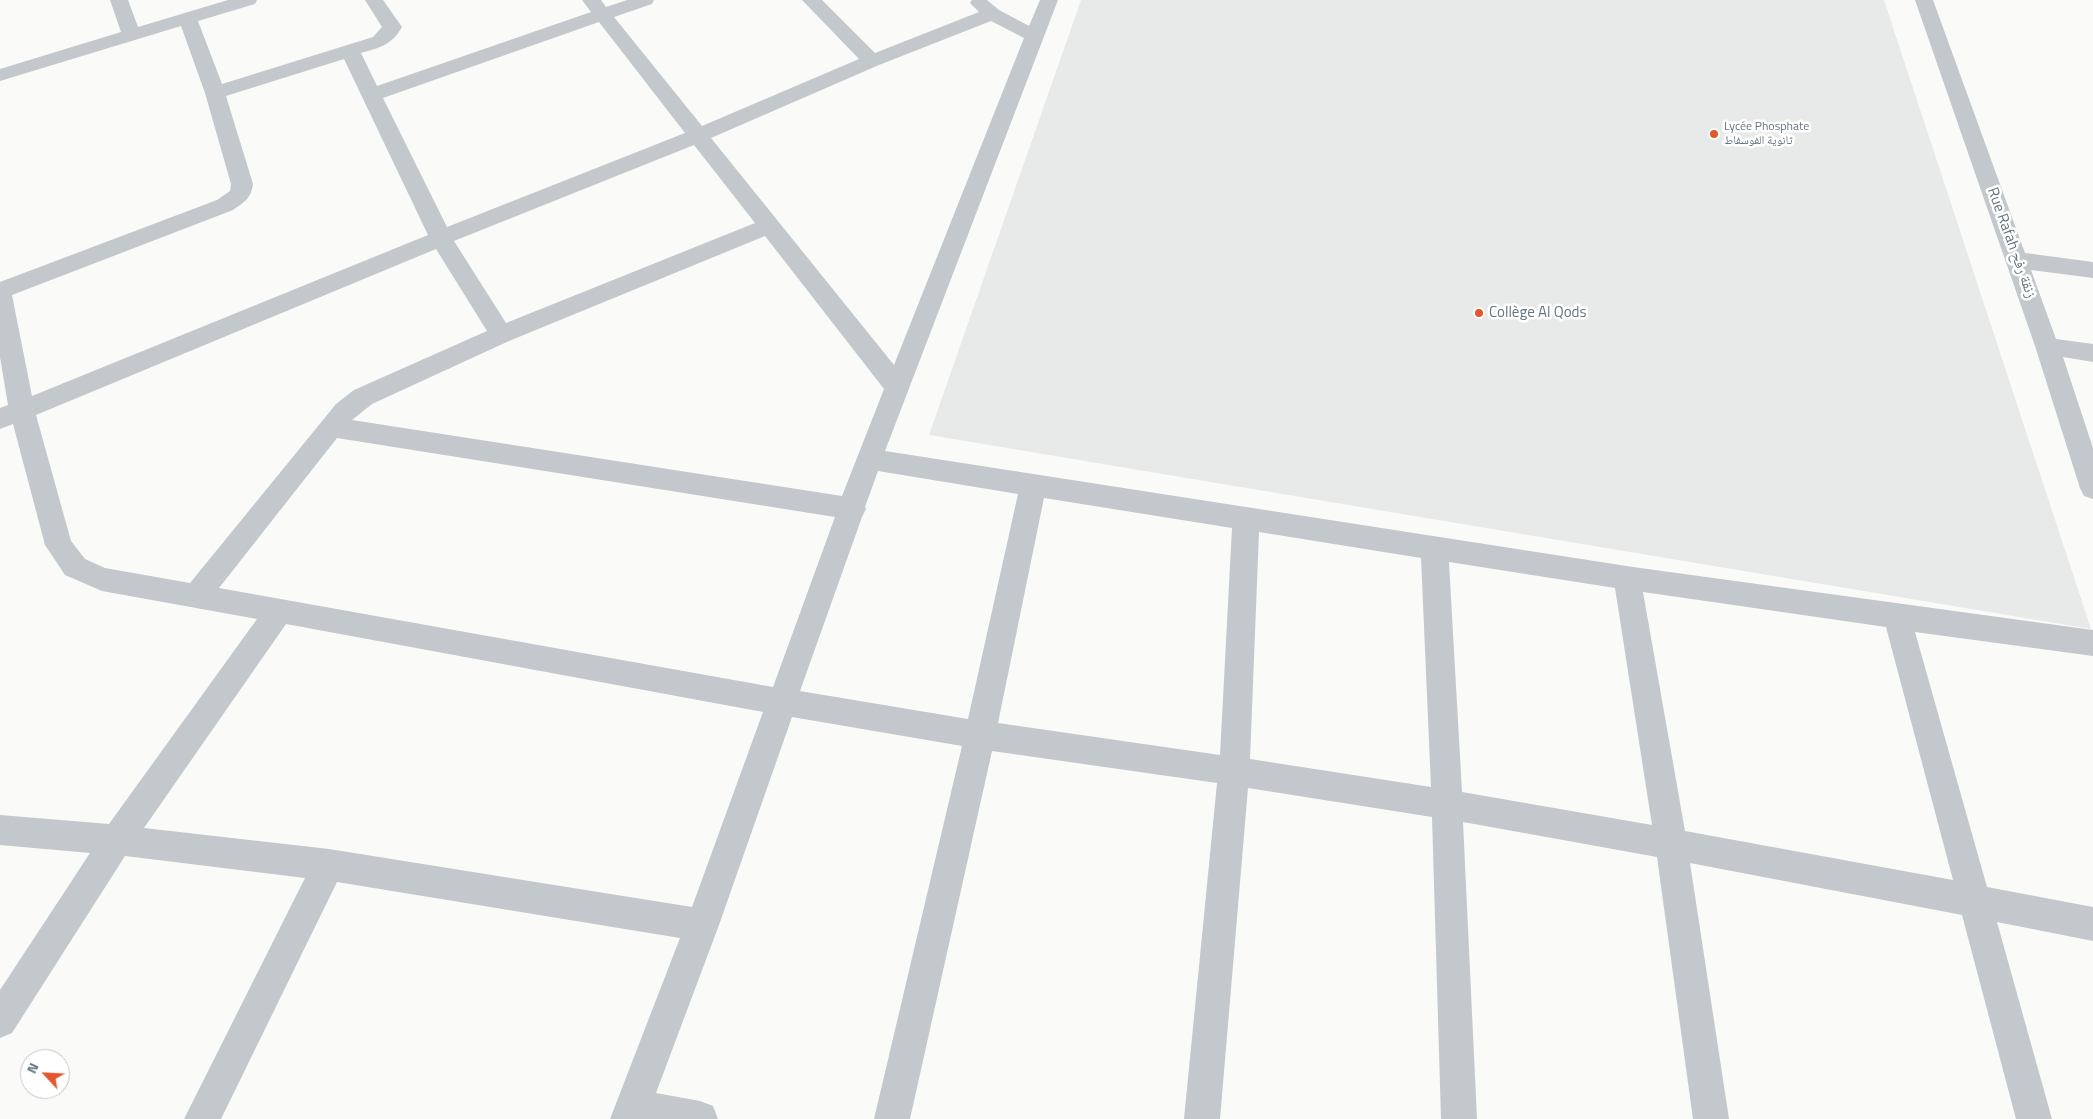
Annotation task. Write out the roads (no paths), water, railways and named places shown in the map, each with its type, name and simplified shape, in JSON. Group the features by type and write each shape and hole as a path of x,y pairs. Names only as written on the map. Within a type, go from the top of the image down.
{"street":[{"path":"119,0 132,36"},
{"path":"0,75 248,0"},
{"path":"215,93 380,41 388,34 392,27 374,0"},
{"path":"371,95 597,7 646,0"},
{"path":"811,0 872,61"},
{"path":"700,1119 630,1113 702,925 869,459 1033,36 1049,0"},
{"name":"Rue Rafah زنقة رفح","path":"1924,0 2047,346 2093,488"},
{"path":"597,7 897,387"},
{"path":"11,415 441,238 698,136 872,61 984,7 1033,36"},
{"path":"188,19 215,93 242,184 241,194 225,205 0,291 11,415 60,545 75,567 102,579 783,702 980,735 1447,804 1671,844 2093,924"},
{"path":"350,52 441,238 501,335"},
{"path":"195,596 331,427 345,411 363,397 501,335 768,226"},
{"path":"2017,260 2093,270"},
{"path":"2047,346 2093,354"},
{"path":"331,427 852,509"},
{"path":"869,459 1627,578 2093,643"},
{"path":"892,1119 980,735 1033,486"},
{"path":"1202,1119 1234,772 1246,519"},
{"path":"1434,548 1447,804 1459,1119"},
{"path":"1627,578 1671,844 1711,1119"},
{"path":"0,1020 117,840 278,612"},
{"path":"1897,617 2034,1119"},
{"path":"0,830 117,840 329,865 702,925"},
{"path":"202,1119 329,865"}],"place":[{"name":"Lycée Phosphate ثانوية الفوسفاط","path":"1714,134"},
{"name":"Collège Al Qods","path":"1479,313"}]}
